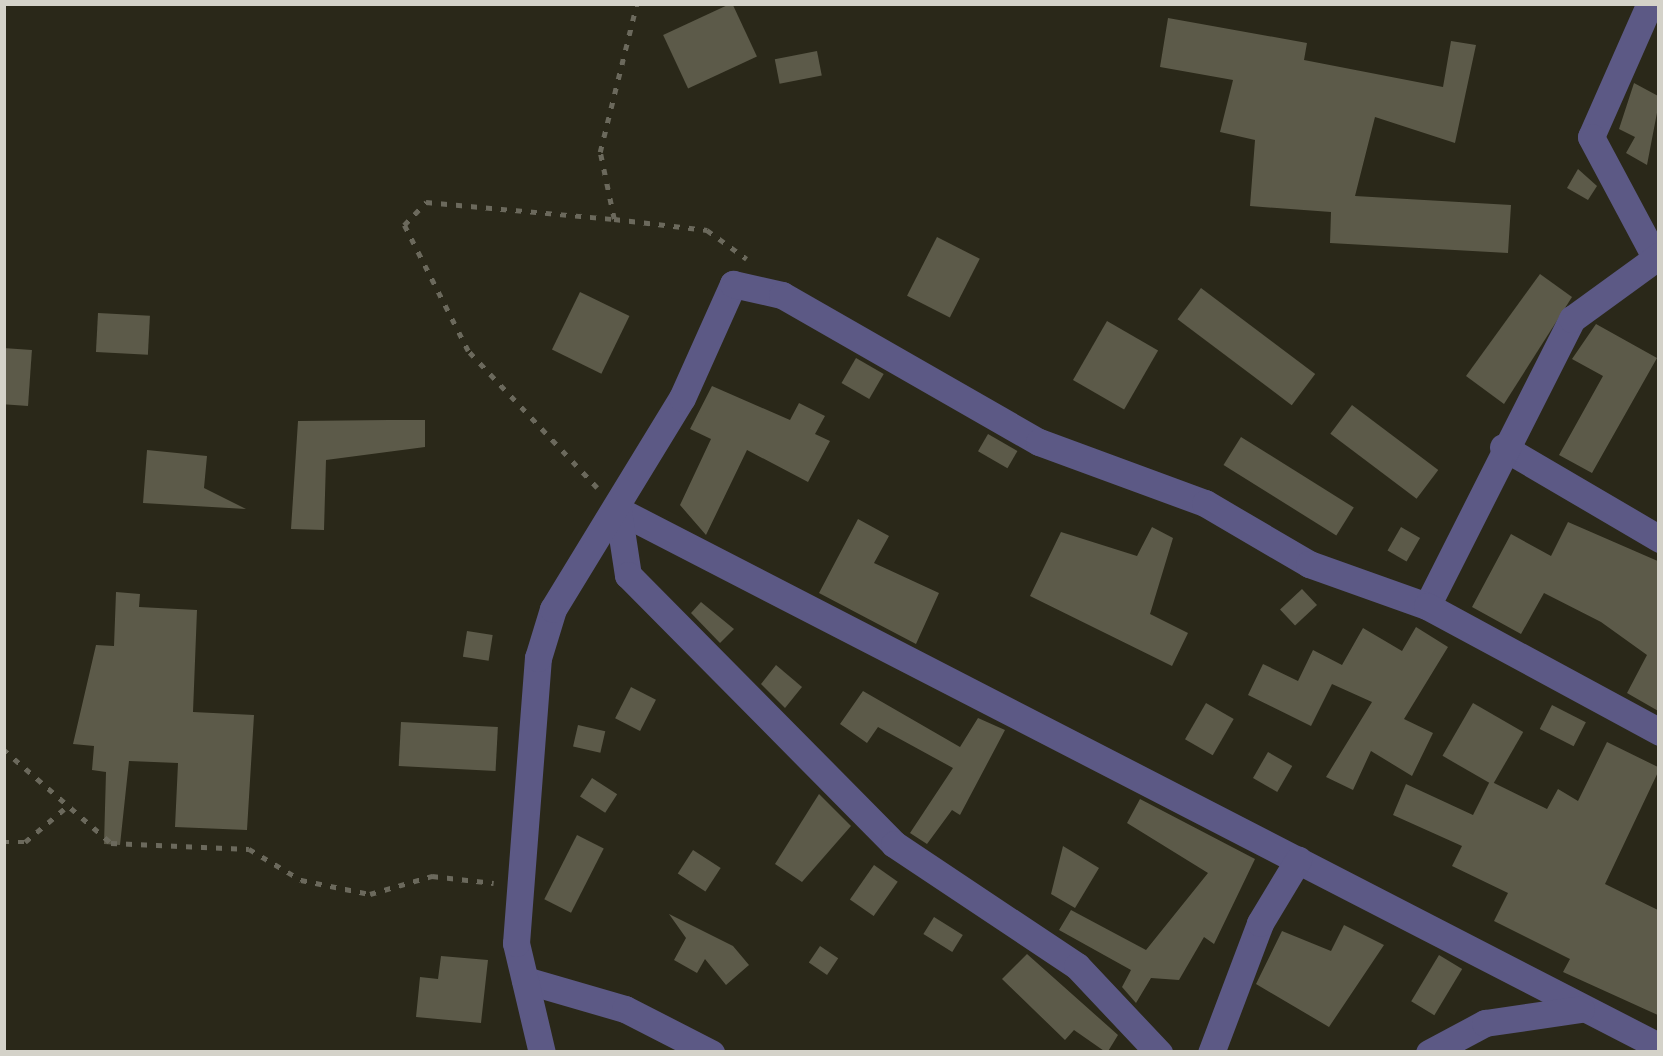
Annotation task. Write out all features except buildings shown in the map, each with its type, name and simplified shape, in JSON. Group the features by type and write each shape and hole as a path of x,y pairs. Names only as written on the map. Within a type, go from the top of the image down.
{"street":[{"path":"1427,606 1572,319 1658,256 1591,137 1650,3"},
{"path":"542,1053 525,980 524,887 538,658 567,581 618,510 733,284 782,295 1039,442 1205,503 1309,564 1427,606 1660,732"},
{"path":"1503,448 1660,539"},
{"path":"618,510 1660,1047"},
{"path":"618,510 628,575 893,844 1077,966 1159,1053"},
{"path":"1210,1053 1260,922 1298,860"},
{"path":"525,980 625,1009 711,1053"},
{"path":"1431,1052 1501,1019 1585,1008"}],"path":[{"path":"614,219 600,152 637,3"},
{"path":"618,510 468,351 404,225 426,202 614,219 720,237 748,260 733,284"},
{"path":"3,748 64,809 111,843 249,849 302,880 370,894 432,876 524,887"},
{"path":"3,842 25,842 64,809"}]}
